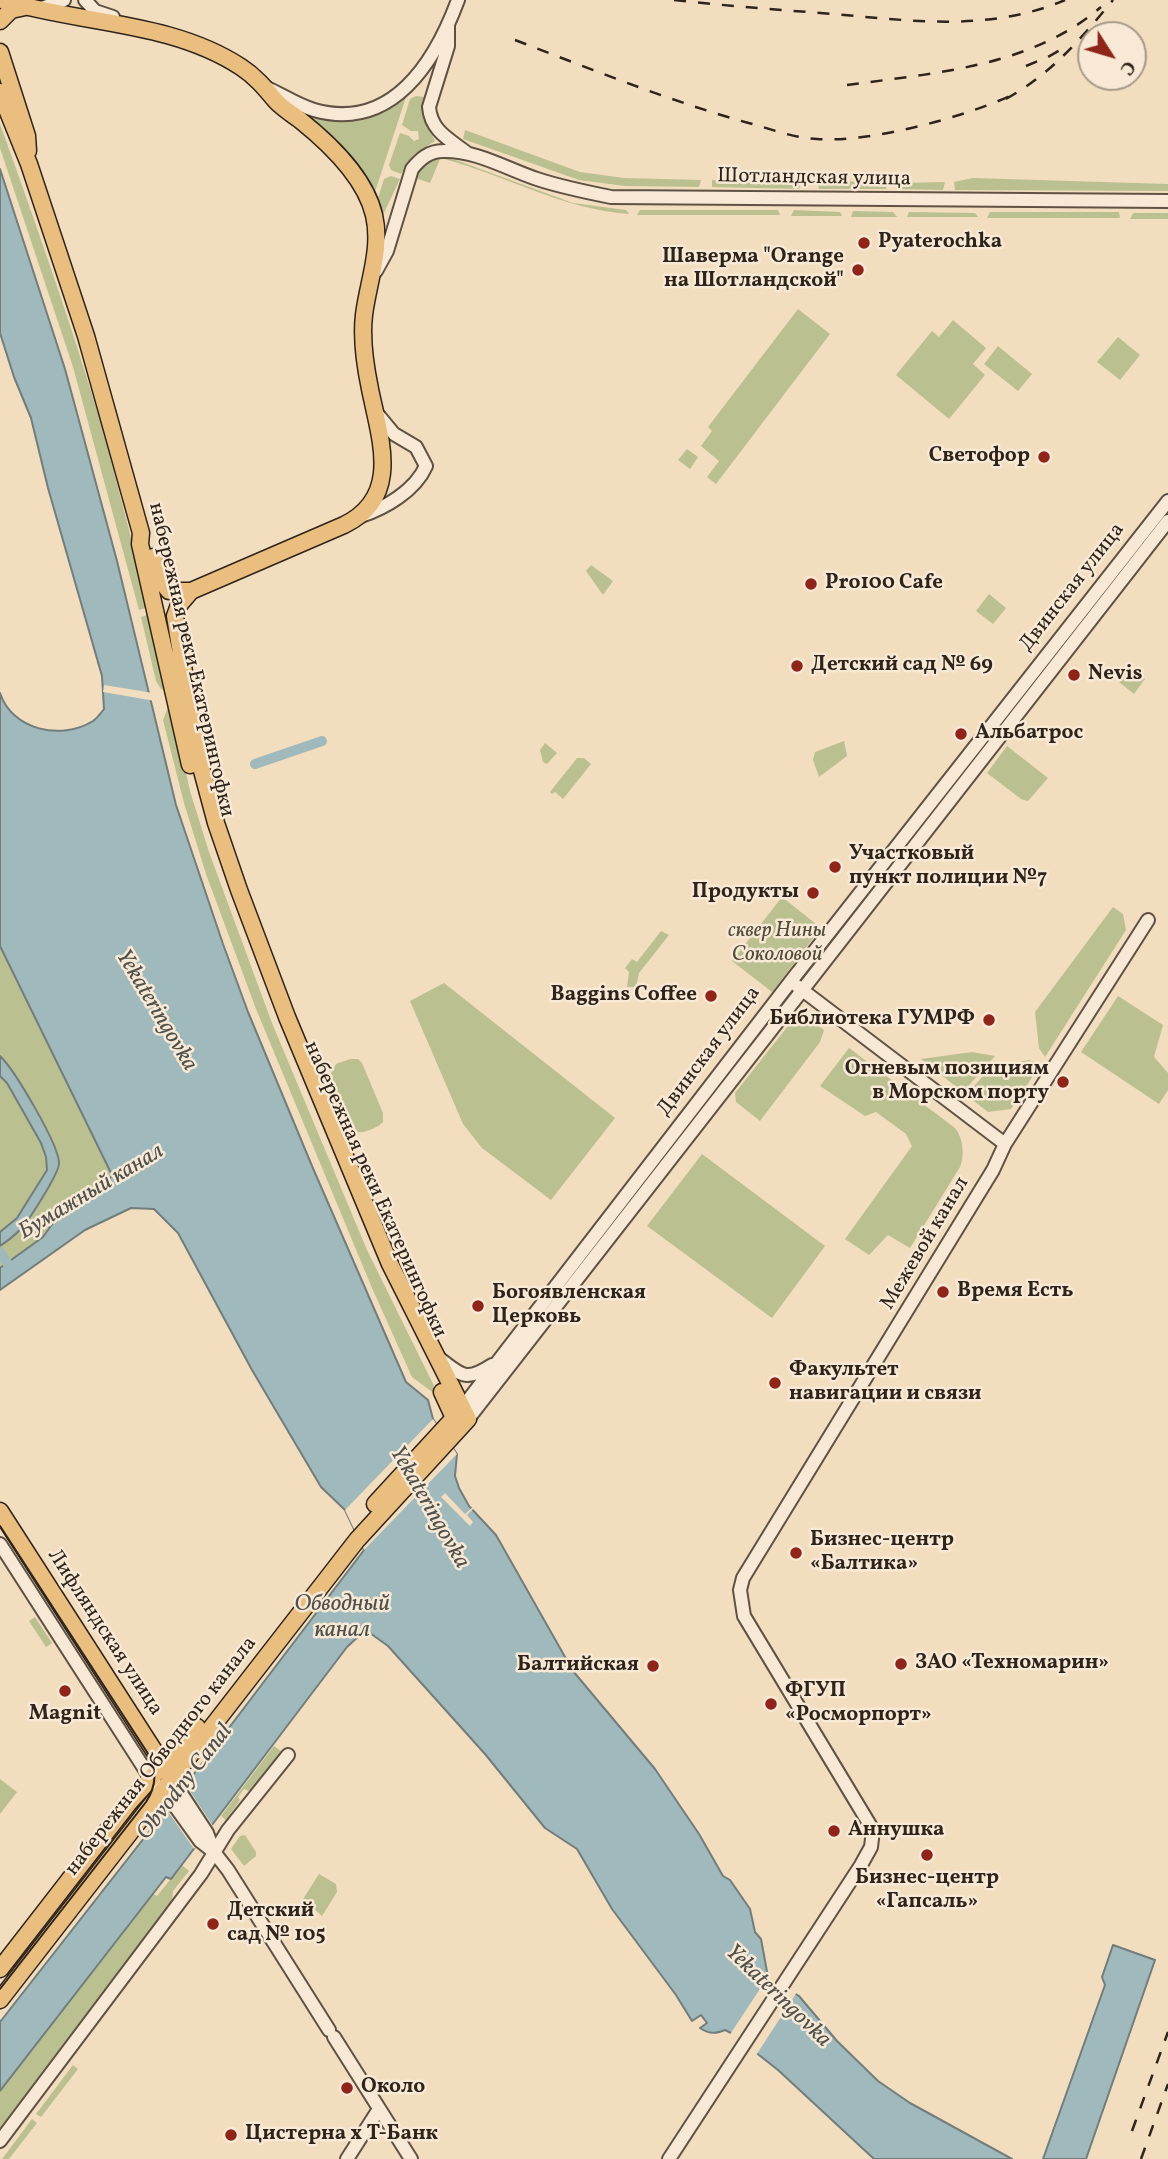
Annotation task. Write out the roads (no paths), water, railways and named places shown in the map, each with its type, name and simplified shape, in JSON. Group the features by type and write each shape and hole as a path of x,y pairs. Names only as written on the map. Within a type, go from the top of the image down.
{"main road":[{"path":"2,0 145,31 188,42 217,54 242,68 265,87 277,102 333,149 369,201 375,225 372,278 364,316 363,337 366,366 383,450 383,472 372,503 360,516 191,591 172,592 163,586 149,542 141,533"},
{"path":"0,20 11,10 33,8"},
{"path":"0,52 27,136 29,164"},
{"name":"набережная реки Екатерингофки","path":"0,92 29,164 86,336 141,533 140,544 193,779 226,883 277,1021 381,1269 462,1415"},
{"name":"набережная реки Екатерингофки","path":"191,591 176,610 175,622 197,752 216,823 287,1017 390,1264 462,1415"},
{"name":"Двинская улица","path":"446,1436 462,1415"},
{"name":"набережная Обводного канала","path":"0,2000 167,1785 192,1733 355,1535 393,1483 446,1436"},
{"name":"Лифляндская улица","path":"0,1511 167,1785"},
{"name":"набережная Обводного канала","path":"0,1969 128,1804 167,1785"}],"street":[{"path":"33,8 53,6 64,0"},
{"path":"85,0 95,11 119,18 145,31"},
{"path":"265,87 299,104 331,113 355,113 374,108 393,98 418,77 448,26 458,0"},
{"path":"448,26 449,46 429,107 430,117 438,131 467,153"},
{"path":"372,278 387,251 411,169 430,153 467,153"},
{"name":"Шотландская улица","path":"467,153 566,188 611,197 1168,201"},
{"path":"360,516 380,509 398,496 422,474 426,466 416,447 394,434 375,411"},
{"name":"Двинская улица","path":"462,1415 1168,501"},
{"name":"Двинская улица","path":"462,1415 501,1359 796,985 1168,521"},
{"name":"Межевой канал","path":"669,2159 867,1855 873,1838 873,1830 750,1627 741,1607 740,1590 748,1568 993,1170 1005,1144 1148,920"},
{"path":"796,985 1005,1144"},
{"path":"436,1356 458,1374 467,1377 475,1376 501,1359"},
{"name":"Лифляндская улица","path":"0,1544 167,1785"},
{"path":"0,2141 201,1874 228,1830 288,1755"},
{"path":"167,1785 214,1852 411,2159"},
{"path":"347,2159 379,2109"}],"water":[{"path":"0,169 65,369 117,561 176,805 223,944 312,1166 406,1382 428,1400 433,1419 457,1454 455,1476 459,1488 469,1506 496,1535 573,1671 655,1769 699,1834 723,1876 730,1880 750,1909 755,1932 761,1939 768,1977 799,1996 837,2041 878,2081 910,2103 1012,2159 874,2159 778,2070 731,2033 725,2030 715,2033 700,2028 707,2023 701,2015 692,2021 612,1909 577,1849 545,1828 485,1754 388,1646 370,1633 360,1635 347,1647 171,1879 166,1877 0,2091 0,2022 184,1787 364,1550 345,1510 321,1487 252,1370 178,1233 154,1209 131,1208 85,1230 0,1290 0,1268 43,1237 68,1206 104,1188 112,1175 0,946 0,693 15,716 26,723 53,731 80,727 93,721 104,709 102,676 48,488 31,418 0,333"},
{"path":"0,1056 35,1108 52,1141 59,1164 49,1187 25,1224 0,1246 0,1232 17,1218 47,1170 41,1143 7,1083 0,1076"},
{"path":"1113,1945 1155,1960 1086,2159 1043,2159 1105,1985 1102,1977"}],"waterway":[{"path":"255,764 322,741"},
{"path":"0,1252 11,1269"}],"tram line":[{"path":"0,1526 147,1752 153,1765 154,1777 146,1802 0,1989"}],"railway":[{"path":"674,0 951,22 1008,17 1065,0"},
{"path":"1006,99 1051,67 1077,42 1113,0"},
{"path":"847,85 948,71 1013,55 1074,27 1101,7"},
{"path":"515,40 687,104 808,138 839,139 890,133 944,120 1012,95"},
{"path":"1026,66 1065,47"},
{"path":"1132,2131 1168,2032"},
{"path":"1141,2159 1168,2084"}],"place":[{"name":"Pyaterochka","path":"864,243"},
{"name":"Шаверма \"Orange на Шотландской\"","path":"858,270"},
{"name":"Светофор","path":"1044,457"},
{"name":"Pro100 Cafe","path":"811,584"},
{"name":"Детский сад № 69","path":"797,666"},
{"name":"Nevis","path":"1074,675"},
{"name":"Альбатрос","path":"961,734"},
{"name":"Участковый пункт полиции №7","path":"835,867"},
{"name":"Продукты","path":"813,893"},
{"name":"Baggins Coffee","path":"711,996"},
{"name":"Библиотека ГУМРФ","path":"989,1020"},
{"name":"Огневым позициям в Морском порту","path":"1063,1082"},
{"name":"Время Есть","path":"943,1292"},
{"name":"Богоявленская Церковь","path":"478,1306"},
{"name":"Факультет навигации и связи","path":"775,1383"},
{"name":"Бизнес-центр «Балтика»","path":"796,1553"},
{"name":"ЗАО «Техномарин»","path":"901,1664"},
{"name":"Балтийская","path":"653,1666"},
{"name":"Magnit","path":"65,1691"},
{"name":"ФГУП «Росморпорт»","path":"771,1704"},
{"name":"Аннушка","path":"834,1831"},
{"name":"Бизнес-центр «Гапсаль»","path":"927,1855"},
{"name":"Детский сад № 105","path":"213,1924"},
{"name":"Около","path":"347,2088"},
{"name":"Цистерна х Т-Банк","path":"231,2135"}],"park label":[{"name":"сквер Нины Соколовой","path":"777,944"}],"water label":[{"name":"Yekateringovka","path":"155,1011"},
{"name":"Бумажный канал","path":"92,1193"},
{"name":"Yekateringovka","path":"428,1508"},
{"name":"Обводный канал","path":"342,1619"},
{"name":"Obvodny Canal","path":"186,1783"},
{"name":"Yekateringovka","path":"777,1997"}]}
